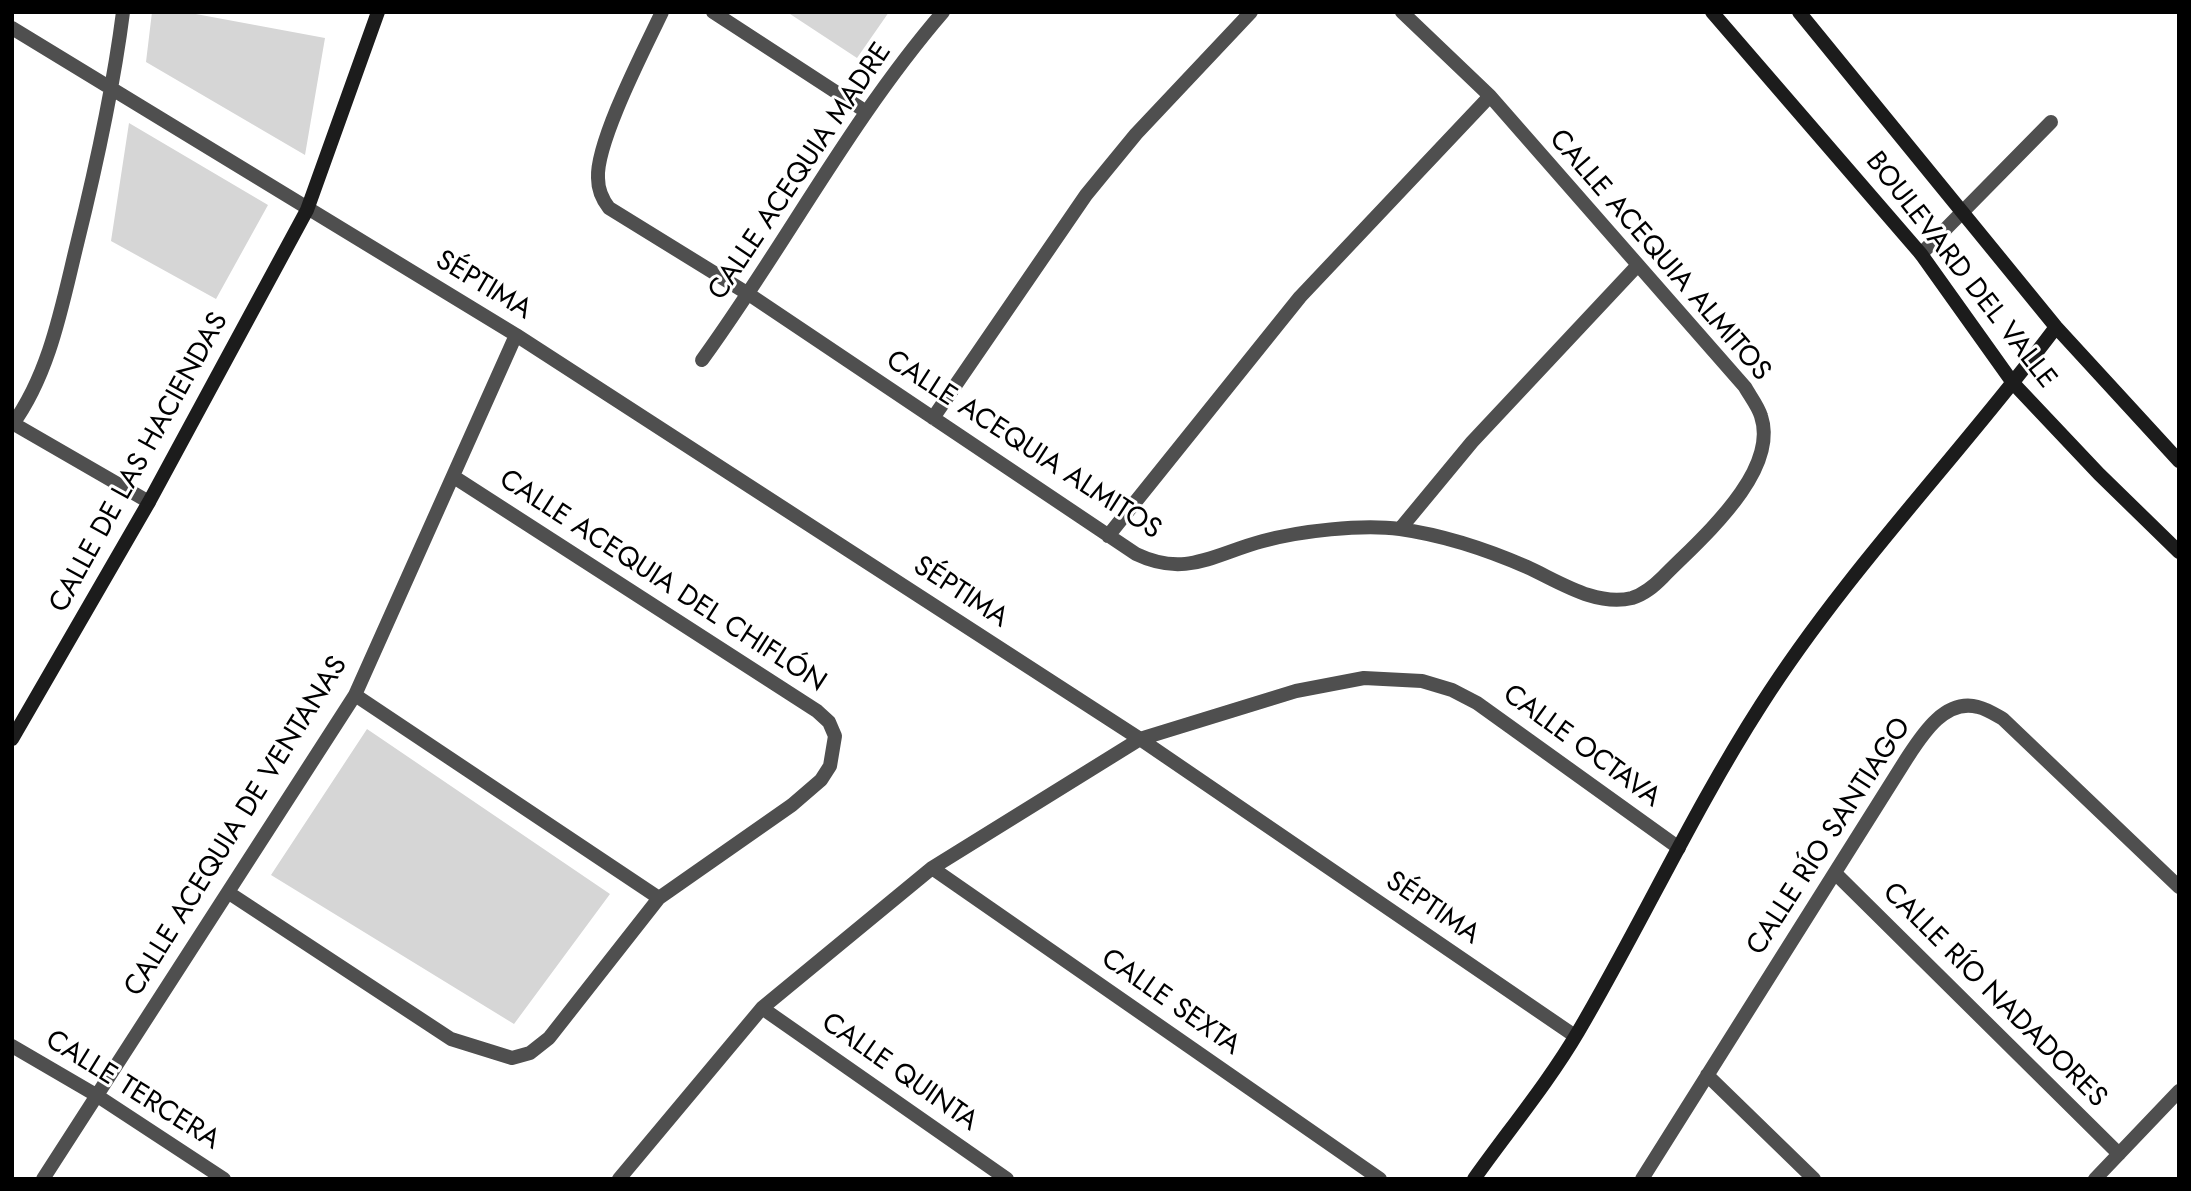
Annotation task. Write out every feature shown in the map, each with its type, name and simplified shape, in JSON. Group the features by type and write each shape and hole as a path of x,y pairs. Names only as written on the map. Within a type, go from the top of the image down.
{"street":[{"path":"123,12 113,88 58,321 38,379 13,424 149,502"},
{"name":"CALLE DE LAS HACIENDAS","path":"12,739 149,502 307,210 378,12"},
{"name":"CALLE ACEQUIA ALMITOS","path":"662,12 630,81 598,166 601,197 609,208 750,295 1108,536 1152,562 1176,566 1295,535 1400,529 1488,553 1527,567 1569,588 1607,598 1631,598 1649,590 1713,526 1758,467 1763,447 1761,417 1745,387 1489,96 1402,12"},
{"path":"713,12 864,111"},
{"name":"CALLE ACEQUIA MADRE","path":"702,360 750,295 864,111 943,12"},
{"path":"933,418 1086,195 1136,134 1251,12"},
{"name":"BOULEVARD DEL VALLE","path":"1799,12 2056,327 2179,461"},
{"name":"BOULEVARD DEL VALLE","path":"1717,14 1921,254 2013,383 2099,474 2179,552"},
{"name":"SÉPTIMA","path":"12,28 516,335 1140,739 1575,1036"},
{"path":"1108,536 1300,297 1489,96"},
{"path":"1921,254 2052,122"},
{"path":"1400,529 1472,442 1637,266"},
{"path":"1474,1179 1575,1036 1639,926 1679,848 1760,705 1831,606 2056,327"},
{"name":"CALLE ACEQUIA DE VENTANAS","path":"43,1179 355,695 516,335"},
{"name":"CALLE ACEQUIA DEL CHIFLÓN","path":"229,893 452,1039 512,1058 530,1053 549,1038 659,898 792,805 821,780 830,766 835,749 835,736 829,722 806,704 454,477"},
{"name":"CALLE OCTAVA","path":"619,1179 762,1008 932,868 1140,739 1296,691 1364,678 1397,678 1452,690 1519,732 1679,848"},
{"path":"355,695 659,898"},
{"name":"CALLE RÍO SANTIAGO","path":"1642,1179 1923,733 1955,707 1978,706 2003,719 2179,887"},
{"name":"CALLE SEXTA","path":"932,868 1380,1179"},
{"name":"CALLE RÍO NADADORES","path":"1835,873 2119,1154"},
{"name":"CALLE QUINTA","path":"762,1008 1007,1179"},
{"name":"CALLE TERCERA","path":"12,1046 96,1095 225,1179"},
{"path":"1707,1075 1814,1179"},
{"path":"2095,1179 2179,1091"}],"shaded area":[{"path":"152,12 185,12 325,38 305,155 146,62"},
{"path":"787,12 889,12 857,58"},
{"path":"129,123 268,205 216,299 111,241"},
{"path":"367,729 610,894 514,1024 271,875"}]}
